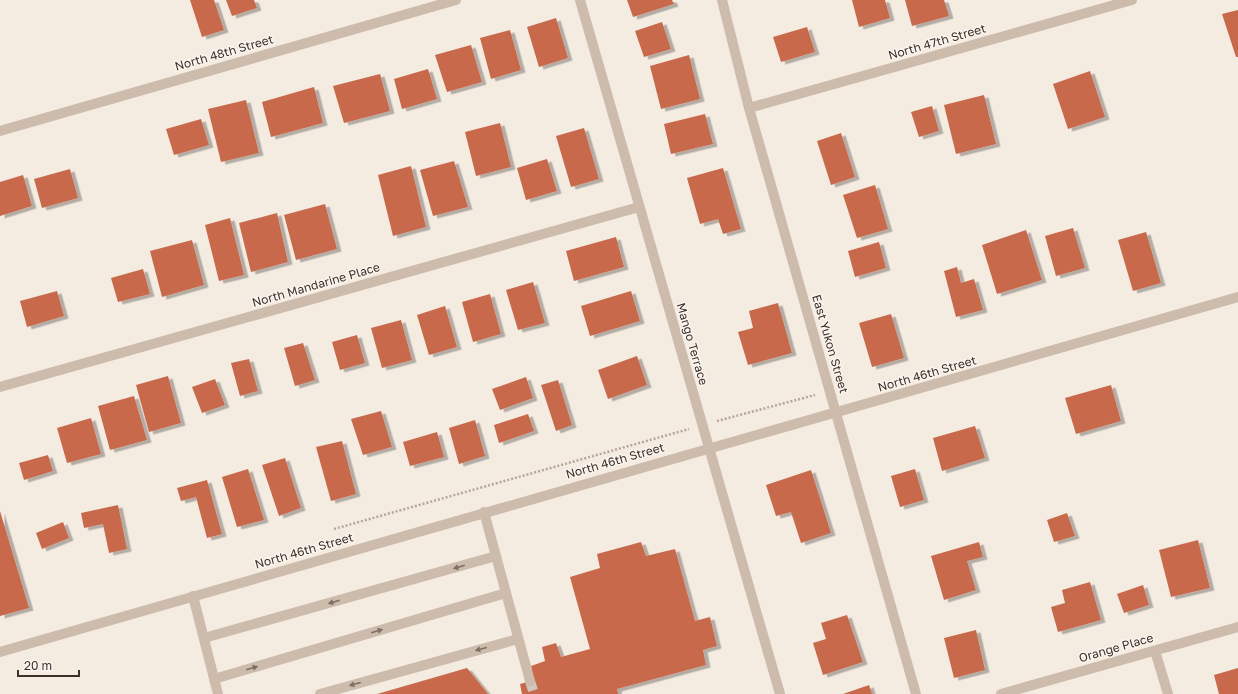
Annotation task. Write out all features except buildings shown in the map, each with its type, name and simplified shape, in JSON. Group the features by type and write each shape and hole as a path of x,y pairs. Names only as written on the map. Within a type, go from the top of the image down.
{"street":[{"name":"North 48th Street","path":"0,131 456,0"},
{"name":"Mango Terrace","path":"580,0 778,694"},
{"name":"East Yukon Street","path":"722,0 749,108 916,694"},
{"name":"North 47th Street","path":"749,108 1132,0"},
{"name":"North Mandarine Place","path":"0,388 639,207"},
{"name":"North 46th Street","path":"0,652 1238,297"},
{"path":"484,512 530,681"},
{"path":"204,638 496,556"},
{"path":"214,679 506,593"},
{"path":"193,596 218,694"},
{"name":"Orange Place","path":"1001,694 1238,627"},
{"path":"320,694 518,639"},
{"path":"1155,650 1168,694"}],"path":[{"path":"334,529 830,390"}],"tunnel":[{"path":"530,681 534,694"}]}
